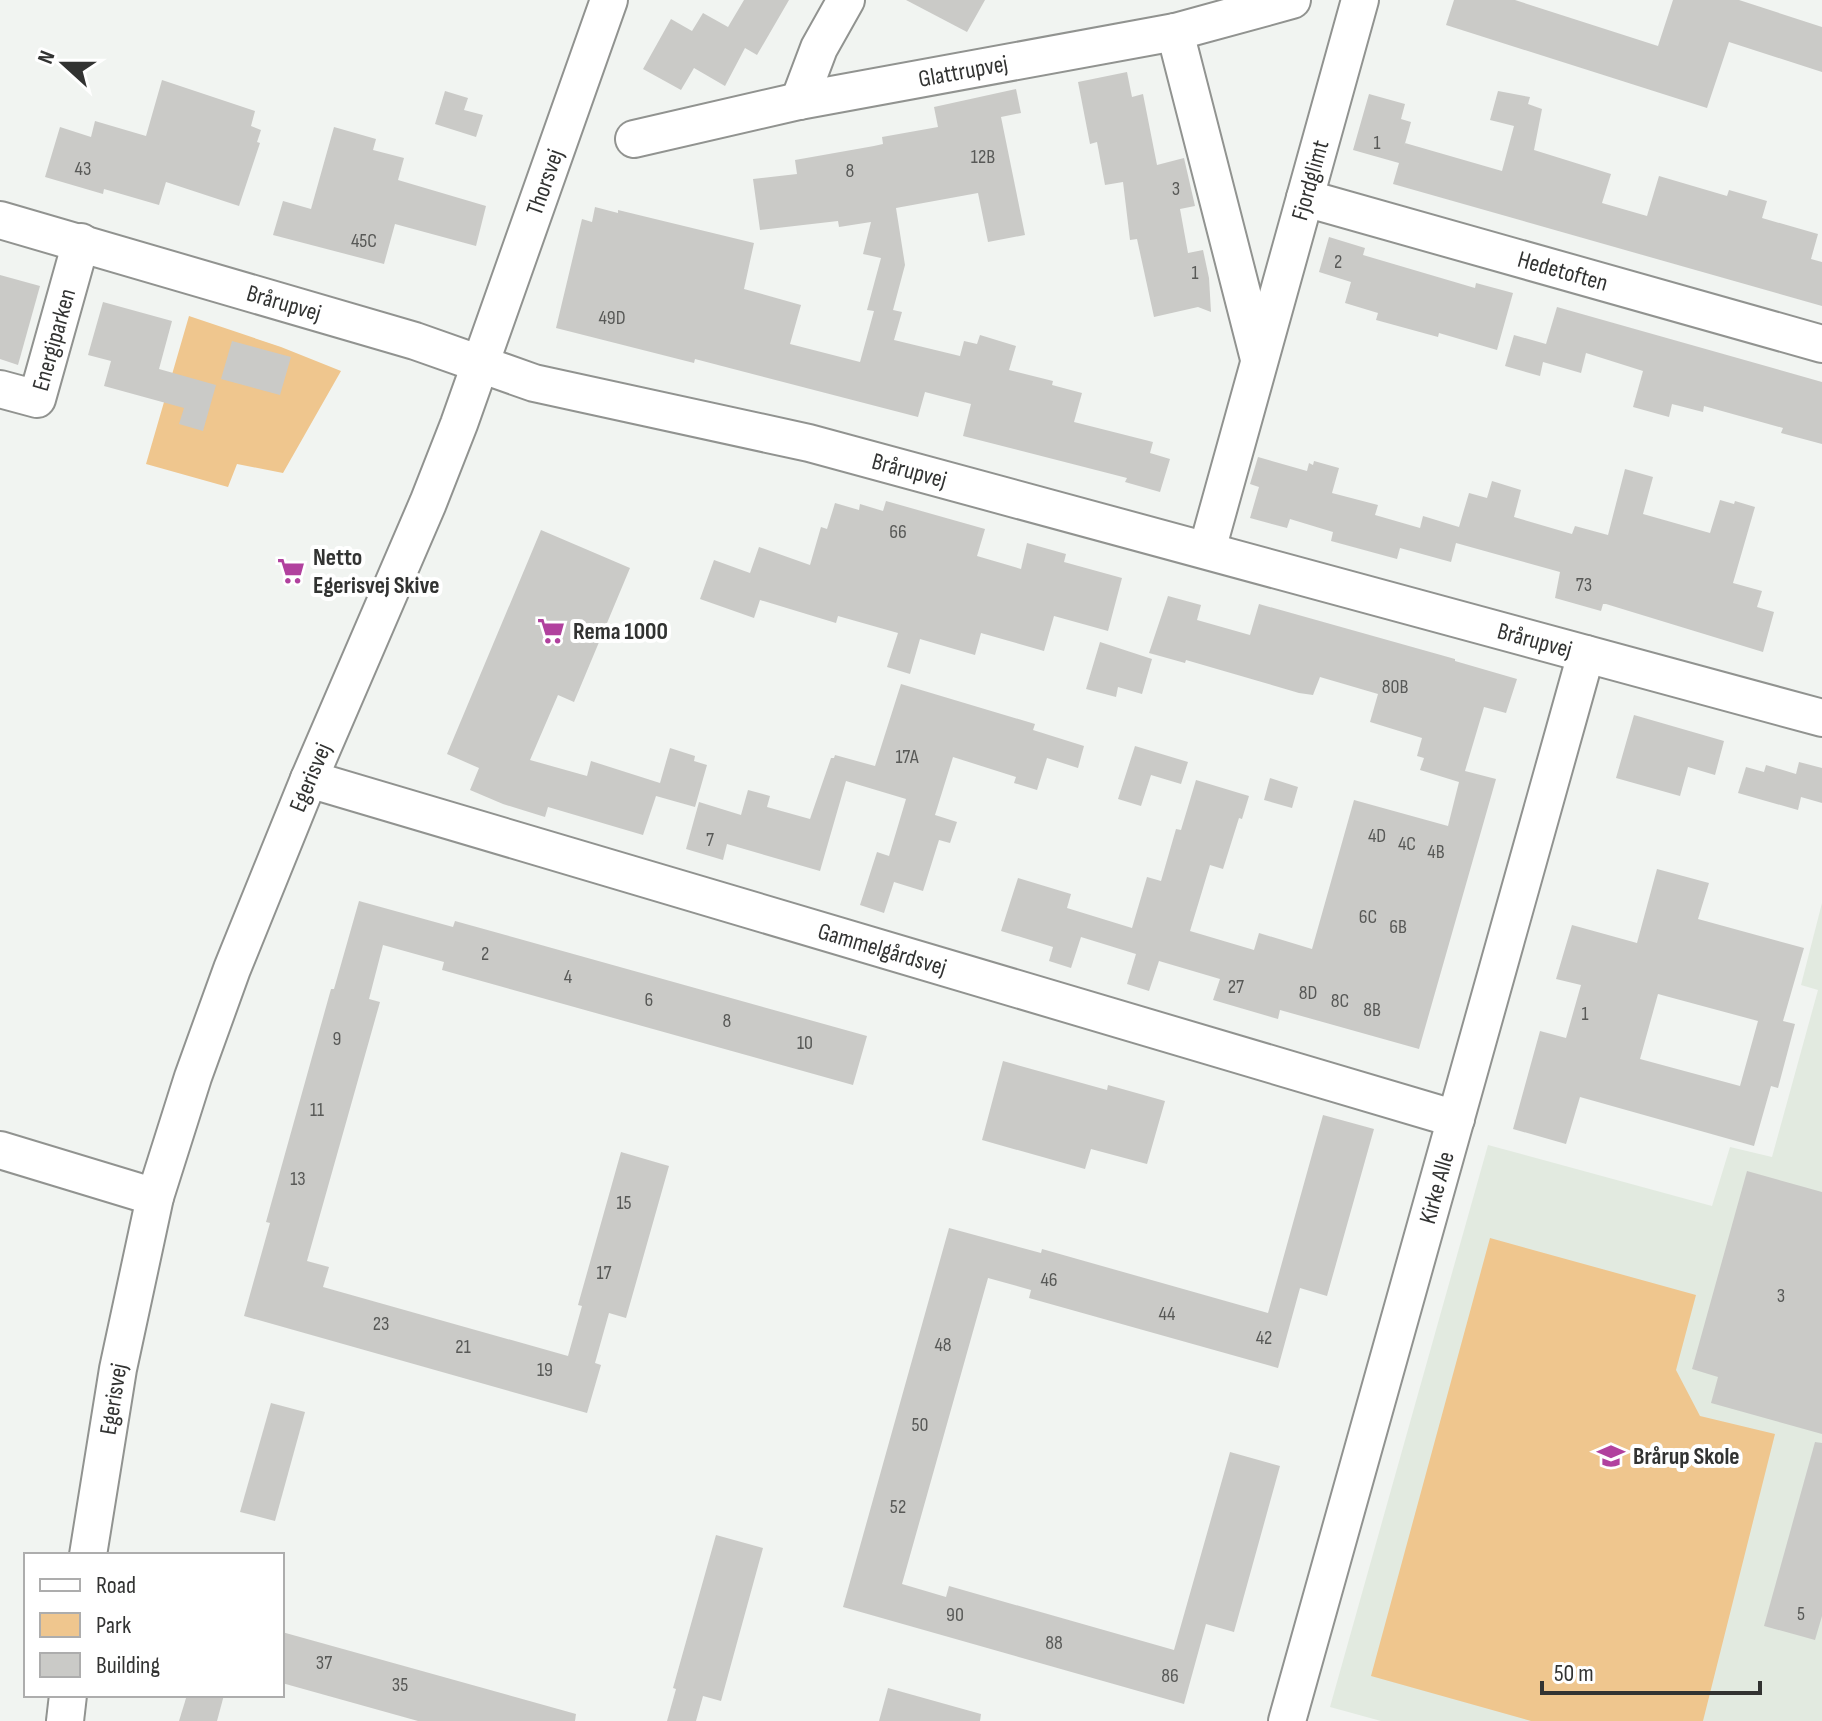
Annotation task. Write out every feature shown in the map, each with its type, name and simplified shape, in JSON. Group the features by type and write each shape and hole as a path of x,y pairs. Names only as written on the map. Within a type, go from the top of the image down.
{"street":[{"name":"Thorsvej","path":"480,364 609,0"},
{"path":"799,101 819,48 846,0"},
{"name":"Glattrupvej","path":"634,139 799,101 1175,32 1292,0"},
{"name":"Fjordglimt","path":"1207,550 1360,0"},
{"path":"1175,32 1260,361"},
{"name":"Hedetoften","path":"1305,198 1822,344"},
{"name":"Brårupvej","path":"0,220 415,341 534,383 809,443 1822,718"},
{"name":"Energiparken","path":"0,389 37,399 81,242"},
{"name":"Egerisvej","path":"88,1553 118,1369 155,1197 193,1077 227,982 309,779 428,503 480,364"},
{"name":"Kirke Alle","path":"1287,1721 1586,654"},
{"name":"Gammelgårdsvej","path":"309,779 1456,1119"},
{"path":"0,1150 155,1197"},
{"path":"65,1721 68,1697"}],"shaded area":[{"name":"Brårup Skole","path":"1822,903 1822,1721 1381,1721 1330,1707 1488,1145 1712,1206 1730,1147 1772,1157 1818,990 1801,985"}],"green space":[{"path":"189,316 341,371 283,473 237,464 228,487 146,464"},
{"path":"1490,1238 1696,1295 1676,1370 1700,1416 1775,1434 1703,1721 1531,1721 1371,1676"}],"building":[{"path":"744,0 789,0 757,55 745,48 725,86 694,68 681,90 643,69 671,19 692,31 703,13 728,27"},
{"path":"906,0 985,0 967,32"},
{"path":"1454,0 1515,0 1658,46 1673,0 1739,0 1822,27 1822,72 1729,42 1707,108 1446,25"},
{"path":"1127,72 1132,97 1143,94 1157,165 1184,158 1195,206 1180,209 1188,253 1203,250 1211,312 1198,307 1154,317 1137,239 1130,240 1123,182 1105,185 1097,142 1090,144 1078,82"},
{"path":"162,80 255,111 251,126 261,130 257,142 260,143 239,206 166,182 159,205 104,189 103,194 45,177 60,127 91,137 95,121 146,136"},
{"path":"1016,89 1021,113 1001,117 1025,235 988,242 978,193 896,208 905,265 893,310 902,312 894,340 960,356 964,341 977,344 980,335 1016,346 1009,370 1053,381 1052,385 1082,393 1074,422 1153,442 1150,453 1170,459 1160,492 1125,482 1127,478 963,436 971,404 925,392 918,417 695,359 694,363 556,328 582,219 592,222 595,207 754,243 744,289 801,305 790,344 860,362 874,311 867,310 881,258 863,254 871,222 839,227 838,221 760,230 753,179 797,174 795,160 883,144 882,137 938,127 934,107"},
{"path":"445,91 468,98 464,110 483,115 476,137 435,124"},
{"path":"1498,91 1530,97 1528,104 1542,109 1534,150 1611,174 1602,203 1647,216 1659,176 1727,196 1729,190 1767,201 1762,218 1818,234 1811,259 1822,262 1822,306 1393,184 1399,163 1353,150 1369,94 1405,104 1401,119 1411,122 1405,143 1502,171 1514,126 1490,120"},
{"path":"334,127 376,139 373,150 404,158 398,180 486,206 476,246 395,224 384,264 273,235 283,201 311,209"},
{"path":"1329,237 1365,248 1363,255 1475,288 1476,283 1513,293 1497,350 1439,333 1438,337 1376,320 1378,313 1345,303 1351,282 1319,272"},
{"path":"0,275 40,286 18,365 0,359"},
{"path":"103,302 172,321 159,369 216,385 203,431 179,424 184,408 104,386 111,361 88,355"},
{"path":"1557,307 1822,382 1822,444 1781,433 1783,428 1704,406 1703,412 1672,404 1669,417 1633,407 1643,371 1586,353 1581,373 1543,362 1540,376 1505,366 1514,335 1546,344"},
{"path":"232,341 291,357 280,395 221,379"},
{"path":"1258,457 1307,471 1309,463 1313,465 1314,461 1339,468 1332,493 1378,505 1375,515 1420,528 1423,516 1459,527 1469,493 1487,498 1492,481 1521,490 1514,517 1572,534 1575,526 1608,535 1625,469 1653,477 1643,514 1710,533 1720,500 1755,507 1733,583 1762,591 1757,607 1774,612 1763,652 1606,604 1603,604 1601,611 1555,598 1560,572 1456,543 1451,562 1400,548 1397,559 1331,541 1333,532 1290,519 1287,528 1250,518 1259,487 1250,484"},
{"path":"886,501 985,529 977,556 1021,569 1027,543 1066,554 1064,562 1122,578 1108,631 1054,616 1044,651 981,633 975,655 920,639 910,674 887,667 898,633 838,616 836,623 760,600 754,618 700,599 714,560 750,573 759,547 810,565 821,527 827,529 835,503 859,510 860,504 883,511"},
{"name":"Rema 1000","path":"541,530 630,568 574,702 558,695 530,760 587,776 591,761 660,783 670,748 695,756 694,761 707,765 695,807 656,796 643,835 548,807 545,817 503,804 470,790 479,768 447,754"},
{"path":"1168,596 1201,605 1197,620 1250,635 1259,604 1517,679 1506,713 1484,707 1465,771 1496,779 1419,1049 1280,1010 1278,1019 1213,1000 1220,979 1159,961 1149,991 1127,984 1136,954 1081,937 1071,968 1049,961 1053,947 1001,931 1018,878 1071,894 1067,908 1132,928 1147,877 1161,881 1176,829 1181,830 1196,780 1249,796 1223,869 1210,865 1190,931 1254,950 1259,933 1312,949 1354,800 1448,826 1459,782 1420,770 1424,758 1417,756 1422,738 1370,722 1378,694 1320,677 1313,695 1299,693 1186,660 1185,663 1149,653"},
{"path":"1100,642 1152,659 1142,694 1118,687 1116,697 1086,689"},
{"path":"901,684 1035,724 1033,730 1084,746 1078,768 1047,758 1037,790 1014,783 1016,777 953,757 935,815 957,822 950,843 939,840 923,891 894,882 884,913 860,905 877,852 889,856 906,799 846,781 820,871 727,844 723,860 686,849 699,802 741,815 748,790 770,796 767,807 810,819 831,758 835,755 875,766"},
{"path":"1634,715 1724,741 1715,775 1688,767 1680,796 1616,778"},
{"path":"1135,746 1188,762 1181,784 1151,775 1141,806 1118,799"},
{"path":"1799,762 1822,768 1822,803 1801,797 1798,810 1738,793 1746,767 1764,772 1766,765 1796,774"},
{"path":"1270,778 1298,787 1292,808 1264,800"},
{"path":"1657,869 1709,883 1698,919 1804,948 1783,1021 1795,1024 1778,1088 1771,1086 1754,1146 1580,1097 1566,1144 1513,1129 1540,1031 1566,1038 1581,985 1556,979 1572,925 1637,943","holes":["1658,994 1758,1021 1740,1086 1640,1059"]},
{"path":"359,901 453,927 455,921 867,1036 853,1085 442,970 444,962 383,945 369,999 380,1002 307,1261 329,1267 323,1287 568,1356 582,1306 578,1305 621,1152 669,1166 626,1318 609,1313 595,1363 601,1365 587,1413 244,1316 270,1223 266,1222 331,989 334,989"},
{"path":"1003,1061 1107,1090 1108,1085 1165,1101 1147,1164 1091,1149 1085,1169 982,1140"},
{"path":"1323,1115 1374,1129 1327,1296 1300,1288 1278,1368 1029,1298 1031,1290 988,1278 902,1584 946,1597 949,1586 1174,1650 1230,1452 1280,1466 1234,1632 1206,1624 1184,1704 843,1607 949,1228 1041,1253 1042,1249 1268,1313"},
{"path":"1747,1171 1822,1192 1822,1434 1711,1403 1718,1377 1692,1369"},
{"path":"271,1403 305,1412 275,1521 240,1512"},
{"path":"1815,1442 1822,1443 1822,1616 1815,1640 1764,1626"},
{"path":"716,1535 763,1548 721,1701 703,1696 696,1721 667,1721 676,1689 673,1688"},
{"path":"284,1633 576,1714 575,1721 418,1721 284,1684"},
{"path":"888,1688 981,1714 980,1721 879,1721"},
{"path":"186,1697 223,1697 217,1721 179,1721"}],"place":[{"name":"Netto Egerisvej Skive","path":"291,571"},
{"name":"Rema 1000","path":"551,631"},
{"name":"Brårup Skole","path":"1611,1456"}]}
